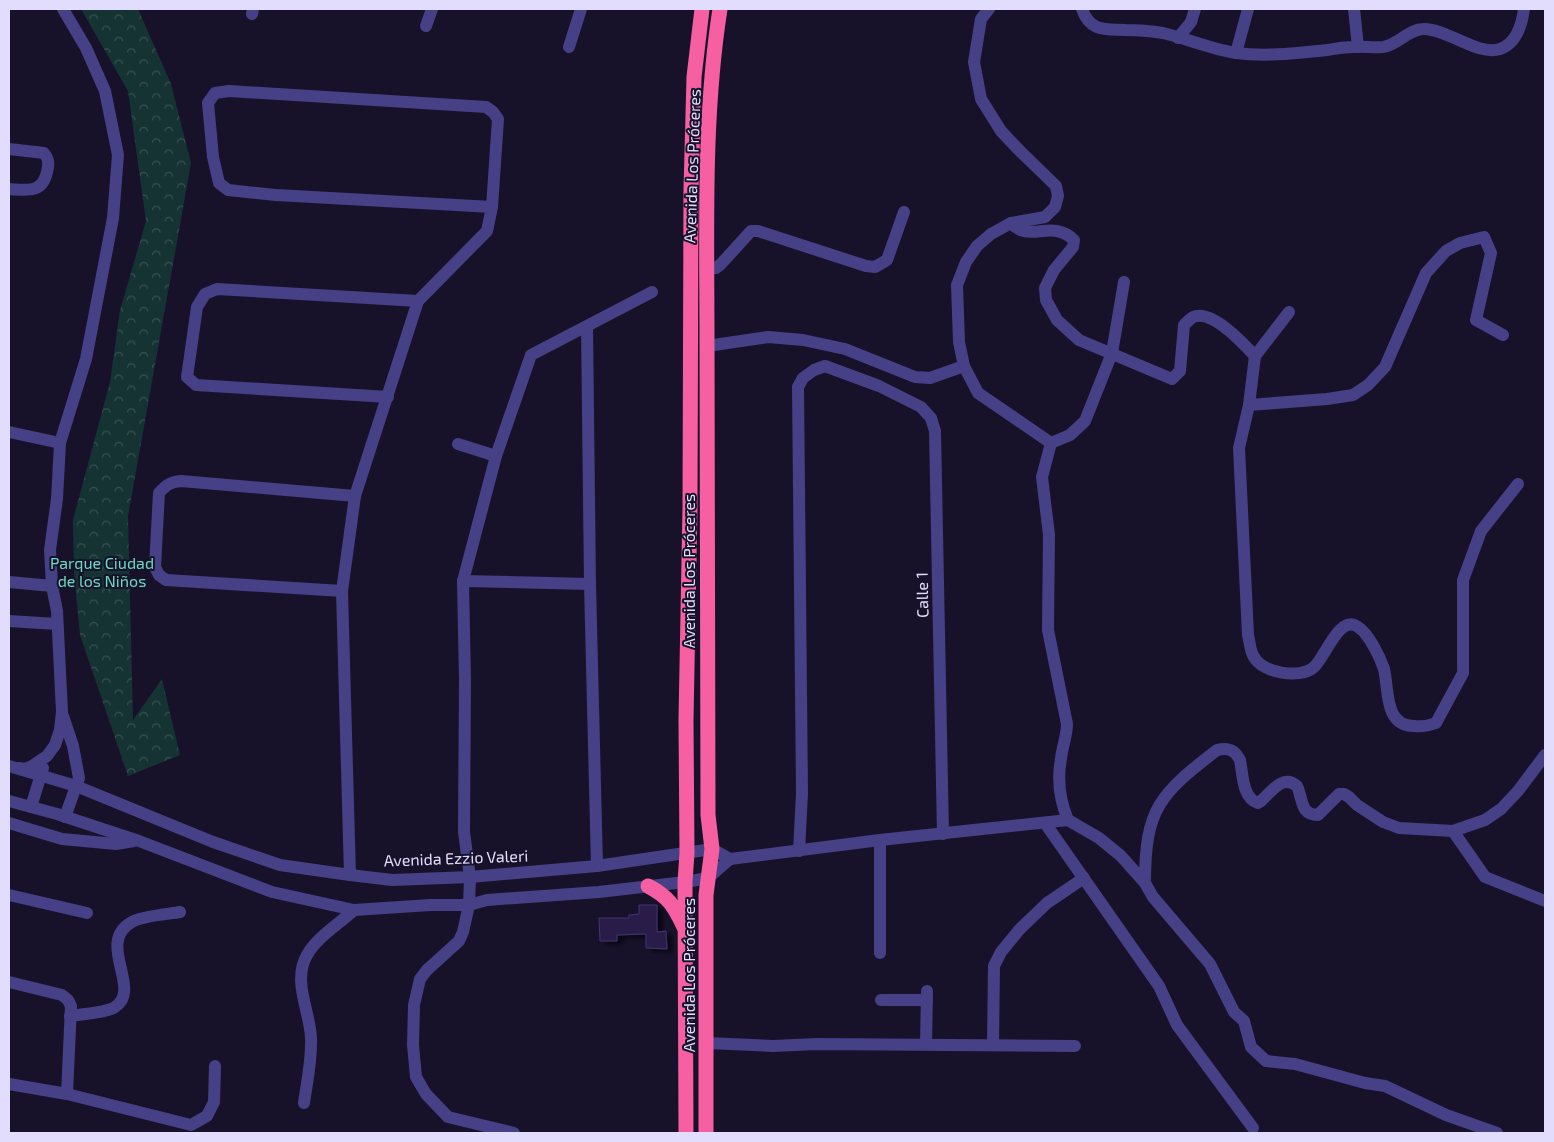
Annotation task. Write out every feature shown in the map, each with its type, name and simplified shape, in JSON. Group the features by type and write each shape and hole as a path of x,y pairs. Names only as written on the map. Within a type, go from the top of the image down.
{"highway":[{"name":"Avenida Los Próceres","path":"686,1133 685,882 687,853 686,720 690,507 691,190 694,78 702,9"},
{"name":"Avenida Los Próceres","path":"706,1133 706,895 712,849 708,815 708,158 716,39 720,9"},
{"path":"648,886 673,904 686,931"}],"street":[{"path":"9,766 24,769 40,763 47,756 58,738 62,712 57,624 50,550 57,499 60,443 86,359 114,218 118,155 105,91 86,48 63,9"},
{"path":"426,26 432,9"},
{"path":"569,47 581,9"},
{"path":"989,9 981,18 974,62 981,99 1002,131 1056,186 1058,196 1055,207 1045,217 1011,223 991,234 977,246 966,262 957,285 959,342 964,366 978,393 1051,443"},
{"path":"1082,9 1089,22 1098,28 1162,33 1206,47 1236,53 1270,54 1358,47 1384,47 1412,32 1427,29 1484,49 1496,50 1508,45 1515,37 1524,9"},
{"path":"1178,38 1191,22 1195,9"},
{"path":"1236,53 1248,9"},
{"path":"1354,9 1358,47"},
{"path":"350,875 342,591 355,496 418,301 487,231 492,207 498,119 494,112 486,107 230,92 215,93 208,103 213,157 219,183 228,190 276,195 492,207"},
{"path":"9,149 44,153 48,158 46,179 38,188 29,190 9,189"},
{"path":"707,270 716,268 751,232 758,231 866,266 875,267 887,260 904,212"},
{"path":"1011,223 1023,232 1049,229 1062,231 1074,240 1073,247 1054,270 1045,288 1046,300 1057,320 1079,340 1172,379 1180,371 1184,325 1193,317 1206,317 1235,335 1255,356"},
{"path":"1250,405 1327,400 1352,395 1368,385 1386,367 1426,273 1446,251 1460,243 1484,237 1491,253 1476,320 1502,335"},
{"path":"1051,443 1070,435 1085,421 1112,353 1124,282"},
{"path":"388,397 196,385 188,377 198,307 205,294 217,288 418,301"},
{"path":"514,1133 448,1117 426,1094 416,1077 413,1037 416,988 427,970 459,941 469,905 470,877 464,832 465,681 462,581 496,456 531,355 652,292"},
{"path":"1289,312 1255,356 1250,405 1239,448 1248,635 1254,657 1262,666 1296,675 1312,670 1323,657 1334,636 1346,624 1352,624 1360,627 1373,645 1383,668 1389,704 1395,719 1405,726 1426,727 1436,723 1463,673 1463,580 1481,530 1518,484"},
{"path":"587,327 590,584 597,866"},
{"path":"707,346 768,337 803,340 846,349 909,375 930,378 964,366"},
{"name":"Calle 1","path":"798,851 802,793 798,386 803,378 814,370 825,366 879,386 920,407 931,418 935,431 943,834"},
{"path":"9,432 60,443"},
{"path":"1051,443 1042,477 1049,535 1048,630 1067,724 1067,732 1060,760 1059,785 1062,807 1068,820 1099,838 1121,856 1145,883 1153,897 1210,964 1234,1012 1244,1021 1251,1047 1266,1061 1296,1064 1365,1083 1385,1086 1446,1115 1497,1133"},
{"path":"458,444 496,456"},
{"path":"342,591 166,580 155,567 159,493 165,485 181,481 355,496"},
{"path":"462,581 590,584"},
{"path":"9,582 52,586"},
{"path":"9,620 57,624"},
{"path":"62,712 78,766 79,778 65,817"},
{"path":"1145,883 1145,860 1149,829 1154,813 1163,798 1179,780 1217,750 1231,749 1238,754 1247,796 1252,801 1258,803 1283,781 1288,781 1297,786 1303,809 1312,815 1318,815 1338,794 1344,794 1383,822 1399,828 1453,831 1485,820 1501,809 1518,791 1545,755"},
{"path":"31,807 47,756"},
{"name":"Avenida Ezzio Valeri","path":"9,766 76,786 213,842 280,865 392,880 470,877 597,866 712,849"},
{"path":"9,801 139,841 272,892 354,910 430,905 469,905 487,900 599,892 685,882 708,878 730,860 880,840 1068,820"},
{"path":"9,823 62,839 116,844 139,841"},
{"path":"1045,823 1159,986 1177,1025 1253,1128"},
{"path":"1453,831 1485,877 1545,901"},
{"path":"880,840 880,953"},
{"path":"712,849 730,860"},
{"path":"993,1045 994,966 1001,952 1019,930 1047,903 1084,878"},
{"path":"9,895 87,913"},
{"path":"304,1103 311,1057 311,1036 300,979 302,966 307,954 320,939 354,910"},
{"path":"70,1016 113,1008 120,1002 124,992 116,942 121,930 133,920 180,912"},
{"path":"9,982 62,995 68,1000 71,1006 67,1094"},
{"path":"881,1000 927,995 926,1044"},
{"path":"707,1043 773,1046 816,1044 1075,1046"},
{"path":"9,1084 67,1094 191,1125 207,1116 214,1102 215,1066"}],"green space":[{"name":"Parque Ciudad de los Niños","path":"81,9 138,9 171,84 191,163 128,516 133,720 162,679 180,755 128,776 80,635 74,573 73,520 110,382 120,310 146,221 128,91"}],"building":[{"path":"639,905 657,905 657,932 666,931 667,949 646,948 646,934 617,935 617,941 600,941 599,918 629,918 629,915 639,914"}]}
